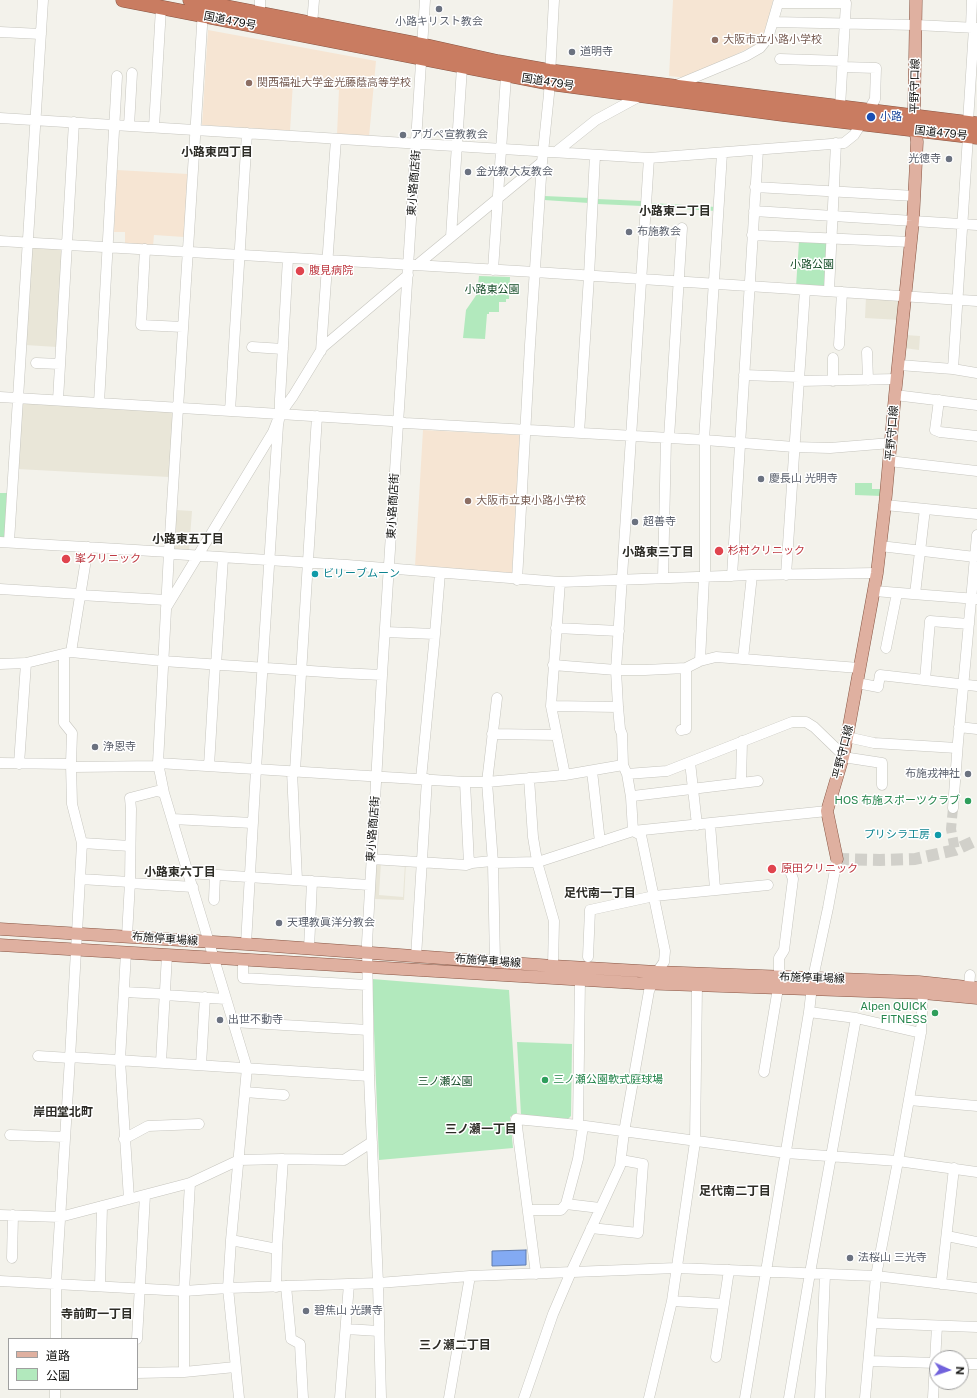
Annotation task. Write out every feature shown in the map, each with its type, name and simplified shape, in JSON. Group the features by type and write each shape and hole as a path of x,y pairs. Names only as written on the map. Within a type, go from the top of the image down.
{"highway":[{"name":"国道479号","path":"124,0 161,8 200,5 260,7 312,24 422,52 462,67 506,76 549,77 674,86 914,116 973,130"},
{"name":"国道479号","path":"200,5 422,52 498,62 549,77 642,95 915,130 973,130"}],"main road":[{"name":"平野守口線","path":"837,859 827,810 848,737 859,668 877,574 913,221 916,142 914,116 916,0"},
{"name":"布施停車場線","path":"0,929 246,944 367,954 657,972 778,982 921,988 972,984"},
{"name":"布施停車場線","path":"0,945 126,952 367,970 696,985 778,982"},
{"name":"布施停車場線","path":"921,988 977,998"}],"street":[{"path":"43,0 18,398 4,542 168,552 173,554 223,558 560,582 597,582 622,579 752,575 877,574"},
{"path":"312,24 314,0"},
{"name":"東小路商店街","path":"381,1398 378,1283 369,1076 367,954 371,859 398,422 411,268 416,145 425,0"},
{"path":"517,580 542,162 544,152 554,0"},
{"path":"953,369 956,300 973,130 974,28 972,0"},
{"path":"674,86 746,56 760,48 768,38 779,1 846,2 840,107"},
{"path":"200,5 196,130 168,552 158,765 164,793 247,1068 228,1288 239,1398"},
{"path":"154,127 161,8"},
{"path":"773,22 916,25 974,28"},
{"path":"0,32 41,34"},
{"path":"780,59 876,68 875,99 869,110"},
{"path":"451,237 462,67"},
{"path":"129,126 132,73"},
{"path":"99,403 117,76"},
{"path":"493,270 506,76"},
{"path":"556,152 596,120 642,95"},
{"path":"0,118 416,145 649,158 844,143 849,140 861,124"},
{"path":"58,400 74,122"},
{"path":"230,411 247,133"},
{"path":"321,351 336,139"},
{"path":"830,291 836,143"},
{"path":"732,576 758,150"},
{"path":"700,662 704,577 705,440 713,284 722,153"},
{"path":"579,432 595,155"},
{"path":"633,832 631,797 625,770 622,734 620,730 616,670 649,158"},
{"path":"166,605 199,556 273,432 280,414 293,396 323,347 411,268 542,162"},
{"path":"755,187 915,196"},
{"path":"754,211 977,225"},
{"path":"663,578 667,438 682,228"},
{"path":"752,235 911,242"},
{"path":"0,241 327,260 411,268 535,272 977,301"},
{"path":"145,249 142,325 183,327"},
{"path":"246,944 262,668 278,425 280,414 288,258"},
{"path":"786,575 805,290"},
{"path":"839,345 842,292"},
{"path":"252,347 283,349"},
{"path":"867,352 868,380"},
{"path":"833,358 833,380"},
{"path":"36,363 60,364"},
{"path":"899,365 953,369 977,374"},
{"path":"744,375 833,380 897,379"},
{"path":"895,395 977,405"},
{"path":"0,397 526,430 579,432 794,447 830,448 891,443"},
{"path":"939,400 935,430 940,432 977,436"},
{"path":"297,880 294,771 302,671 317,416"},
{"path":"889,461 977,471"},
{"path":"885,505 977,514"},
{"path":"915,594 925,509"},
{"path":"953,808 957,748 969,624 974,599 977,535"},
{"path":"880,546 976,556"},
{"path":"56,1338 56,1284 82,843 72,804 72,733 64,723 68,653 88,547"},
{"path":"209,766 223,558"},
{"path":"416,957 422,862 424,779 440,573"},
{"path":"744,659 752,575"},
{"path":"560,582 550,706 565,776"},
{"path":"0,589 80,594 166,605"},
{"path":"874,591 974,599"},
{"path":"886,648 897,593"},
{"path":"925,680 930,621 969,624"},
{"path":"556,628 619,631"},
{"path":"385,632 435,634"},
{"path":"0,664 26,664 68,653 216,665 382,675"},
{"path":"553,665 616,670 686,668 716,656 859,668"},
{"path":"19,764 26,664"},
{"path":"681,730 686,729 686,668"},
{"path":"857,683 878,687 880,675 977,686"},
{"path":"495,962 492,862 487,782 497,698"},
{"path":"550,706 618,707"},
{"path":"0,763 71,764 73,767 158,765 209,766 376,777 487,782 565,776 592,771 667,771 792,722 806,722 814,727 843,756 882,763 882,785"},
{"path":"959,727 977,729"},
{"path":"492,734 557,735"},
{"path":"848,737 874,743 957,748"},
{"path":"741,783 742,741"},
{"path":"690,762 697,825"},
{"path":"592,771 600,842"},
{"path":"529,778 536,855 554,921 553,966"},
{"path":"631,797 758,781"},
{"path":"465,782 469,864"},
{"path":"127,936 130,883 130,798 157,791 164,793"},
{"path":"371,859 469,864 492,862 538,862 633,832 827,810"},
{"path":"172,819 253,823"},
{"path":"710,824 715,889"},
{"path":"524,1398 553,1314 620,1166 624,1132 649,991 657,972 664,962 665,952 641,835 633,832"},
{"path":"82,843 130,846"},
{"path":"745,1398 809,1012 812,983 837,859"},
{"path":"764,1072 778,982 779,958 784,950 793,879 790,871"},
{"path":"188,873 370,885"},
{"path":"214,900 215,875"},
{"path":"80,879 193,887"},
{"path":"309,949 312,881"},
{"path":"588,957 590,910 654,896 768,885"},
{"path":"126,952 120,1060 129,1199"},
{"path":"161,1062 167,955"},
{"path":"244,966 243,978 367,985"},
{"path":"528,1210 561,1210 566,1204 578,1159 580,1126 580,979"},
{"path":"649,1398 672,1301 695,1142 696,985"},
{"path":"865,1398 876,1276 921,1033 921,988"},
{"path":"124,992 226,999"},
{"path":"201,1065 205,997"},
{"path":"809,1012 856,1018 921,1033"},
{"path":"789,1398 856,1018"},
{"path":"233,1022 368,1030"},
{"path":"38,1056 161,1062 369,1076"},
{"path":"245,1092 284,1095"},
{"path":"909,1100 977,1106"},
{"path":"536,1274 516,1119 580,1126 695,1142 786,1152 898,1161 977,1172"},
{"path":"124,1139 148,1126 199,1124"},
{"path":"10,1136 65,1137"},
{"path":"0,1215 60,1217 190,1183 239,1160 344,1160 372,1142"},
{"path":"283,1159 277,1249 281,1287 291,1339 300,1344 303,1398"},
{"path":"591,1228 638,1233 643,1164 621,1160"},
{"path":"940,1284 954,1168"},
{"path":"184,1372 184,1291 190,1183"},
{"path":"137,1338 145,1195"},
{"path":"566,1204 600,1208"},
{"path":"100,1286 102,1206"},
{"path":"12,1258 13,1215"},
{"path":"947,1236 977,1242"},
{"path":"231,1240 277,1249"},
{"path":"0,1282 184,1291 378,1283 470,1276 676,1268 876,1276 977,1288"},
{"path":"716,1356 729,1270"},
{"path":"820,1398 825,1274"},
{"path":"449,1398 470,1276"},
{"path":"340,1398 349,1284"},
{"path":"672,1301 724,1304"},
{"path":"872,1323 977,1327"},
{"path":"936,1350 937,1326"},
{"path":"346,1329 379,1331"},
{"path":"868,1361 929,1363"},
{"path":"138,1373 184,1372 236,1367"}],"shaded area":[{"name":"大阪市立小路小学校","path":"673,0 773,0 765,34 753,46 688,78 669,76"},
{"name":"関西福祉大学金光藤蔭高等学校","path":"208,30 376,61 369,137 337,135 339,90 334,89 334,84 293,82 290,131 202,125"},
{"path":"117,170 188,174 184,237 154,235 153,246 125,245 125,232 114,232"},
{"path":"31,246 62,248 57,347 25,345"},
{"path":"866,297 900,299 900,320 865,318"},
{"path":"905,335 920,336 919,350 904,348"},
{"path":"21,403 173,411 169,477 17,469"},
{"name":"大阪市立東小路小学校","path":"423,430 520,435 512,573 415,566"},
{"path":"176,510 192,511 189,550 174,549"},
{"path":"376,861 406,862 404,900 374,899","holes":["381,862 405,863 403,897 379,895"]}],"green space":[{"path":"544,196 590,198 589,203 544,200"},
{"path":"597,199 642,201 642,206 597,204"},
{"path":"651,203 716,207 716,211 650,207"},
{"name":"小路公園","path":"799,241 828,243 827,287 796,287"},
{"name":"小路東公園","path":"479,276 510,277 509,299 506,299 506,302 499,302 499,312 489,312 489,314 487,314 485,339 463,338 466,310 477,294"},
{"path":"855,483 872,483 872,489 882,489 882,496 855,495"},
{"path":"0,493 7,493 5,538 0,537"},
{"name":"三ノ瀬公園","path":"372,979 509,990 517,1113 510,1117 513,1148 379,1160"},
{"name":"三ノ瀬公園軟式庭球場","path":"517,1042 572,1044 571,1116 568,1119 521,1115"}],"water":[{"path":"526,1250 526,1265 492,1266 492,1251"}],"tunnel":[{"path":"953,808 951,829 955,850"},
{"path":"837,859 915,859 955,850 977,840"}],"place":[{"name":"小路キリスト教会","path":"439,9"},
{"name":"大阪市立小路小学校","path":"715,40"},
{"name":"道明寺","path":"572,52"},
{"name":"関西福祉大学金光藤蔭高等学校","path":"249,83"},
{"name":"小路","path":"871,117"},
{"name":"アガペ宣教教会","path":"403,135"},
{"name":"光徳寺","path":"949,159"},
{"name":"金光教大友教会","path":"468,172"},
{"name":"布施教会","path":"629,232"},
{"name":"腹見病院","path":"300,271"},
{"name":"慶長山 光明寺","path":"761,479"},
{"name":"大阪市立東小路小学校","path":"468,501"},
{"name":"超善寺","path":"635,522"},
{"name":"杉村クリニック","path":"719,551"},
{"name":"峯クリニック","path":"66,559"},
{"name":"ビリーブムーン","path":"315,574"},
{"name":"浄恩寺","path":"95,747"},
{"name":"布施戎神社","path":"968,774"},
{"name":"HOS 布施スポーツクラブ","path":"968,801"},
{"name":"プリシラ工房","path":"938,835"},
{"name":"原田クリニック","path":"772,869"},
{"name":"天理教眞洋分教会","path":"279,923"},
{"name":"Alpen QUICK FITNESS","path":"935,1013"},
{"name":"出世不動寺","path":"220,1020"},
{"name":"三ノ瀬公園軟式庭球場","path":"545,1080"},
{"name":"法桜山 三光寺","path":"850,1258"},
{"name":"碧焦山 光讃寺","path":"306,1311"}],"district":[{"name":"小路東四丁目","path":"217,152"},
{"name":"小路東二丁目","path":"675,211"},
{"name":"小路東五丁目","path":"188,539"},
{"name":"小路東三丁目","path":"658,552"},
{"name":"小路東六丁目","path":"180,872"},
{"name":"足代南一丁目","path":"600,893"},
{"name":"岸田堂北町","path":"63,1112"},
{"name":"三ノ瀬一丁目","path":"481,1129"},
{"name":"足代南二丁目","path":"735,1191"},
{"name":"寺前町一丁目","path":"97,1314"},
{"name":"三ノ瀬二丁目","path":"455,1345"}]}
